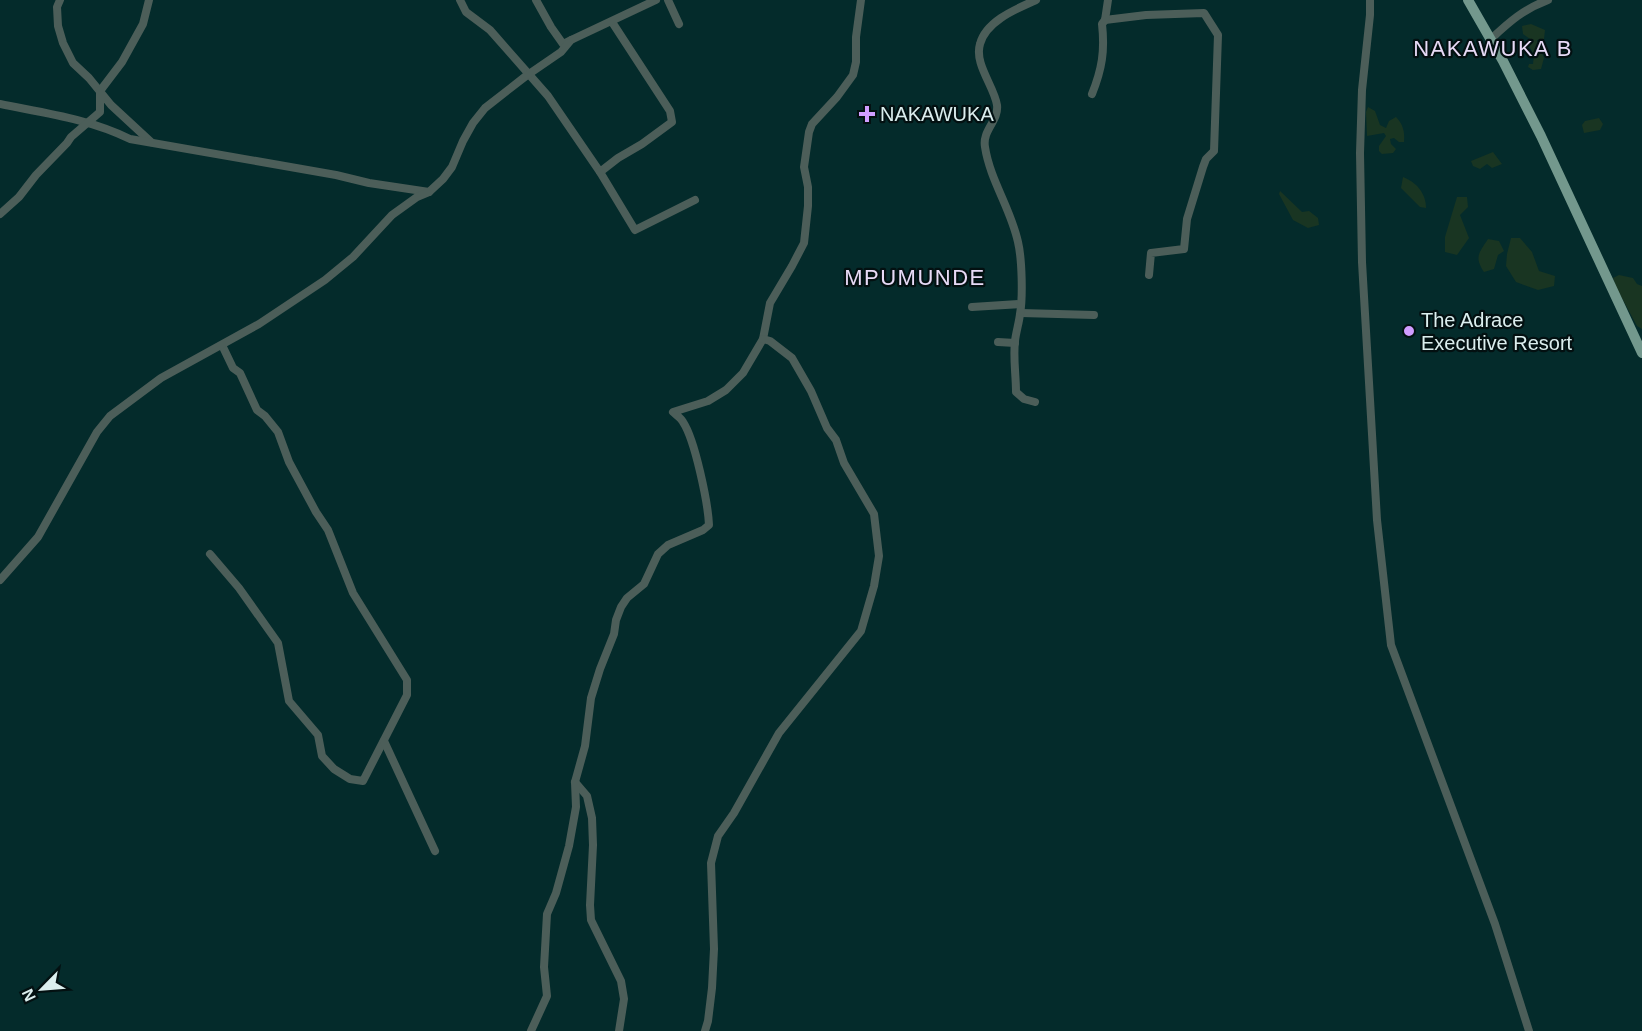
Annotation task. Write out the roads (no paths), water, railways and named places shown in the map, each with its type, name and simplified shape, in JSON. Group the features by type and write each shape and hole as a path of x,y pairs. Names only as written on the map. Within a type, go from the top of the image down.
{"main road":[{"path":"1468,0 1491,39 1541,136 1642,353"}],"street":[{"path":"60,0 57,7 58,26 73,63 111,105 151,142"},
{"path":"0,214 19,197 71,136 100,112 100,91 122,62 143,24 149,0"},
{"path":"460,0 466,12 490,30 548,96 600,172 635,230 695,200"},
{"path":"537,0 563,44 656,0"},
{"path":"668,0 679,24"},
{"path":"531,1031 547,996 544,967 547,914 569,846 576,807 574,782 585,746 593,690 614,634 621,607 627,598 644,584 658,554 668,545 703,530 709,525 709,513 694,447 683,421 673,412 708,401 726,390 743,373 763,339 770,303 804,243 808,187 804,167 809,132 812,124 837,97 853,75 861,0"},
{"path":"1035,402 1017,394 1015,343 1020,309 1018,240 996,186 985,148 984,137 995,119 998,108 980,60 979,48 984,36 994,24 1036,0"},
{"path":"1092,94 1101,72 1102,24 1105,20 1107,0"},
{"path":"1370,0 1362,90 1360,153 1362,262 1377,520 1391,645 1495,924 1529,1031"},
{"path":"1491,39 1529,7 1548,0"},
{"path":"1105,20 1146,15 1206,13 1208,21 1218,35 1215,152 1206,159 1203,167 1187,219 1184,249 1151,253 1149,275"},
{"path":"600,172 672,122 670,111 612,22"},
{"path":"0,580 38,537 97,432 111,416 161,378 259,324 325,280 353,257 392,215 417,197 429,192 443,179 452,167 473,123 485,108 561,52 571,40"},
{"path":"0,104 88,122 108,128 130,139 429,192"},
{"path":"972,307 1094,315"},
{"path":"705,1031 712,988 714,949 711,863 718,836 734,813 779,733 861,631 874,586 879,556 873,514 844,463 836,440 827,428 812,392 792,358 770,341 763,339"},
{"path":"998,342 1015,343"},
{"path":"210,554 239,588 278,643 289,701 318,735 322,756 334,769 350,779 363,781 407,695 407,680 353,593 328,530 289,462 278,432 257,410 240,373 233,368 222,345"},
{"path":"384,741 435,851"},
{"path":"574,782 587,796 592,818 591,920 621,981 624,999 619,1031"}],"place":[{"name":"NAKAWUKA","path":"867,114"},
{"name":"The Adrace Executive Resort","path":"1409,331"}],"district":[{"name":"NAKAWUKA B","path":"1493,48"},
{"name":"MPUMUNDE","path":"915,277"}]}
